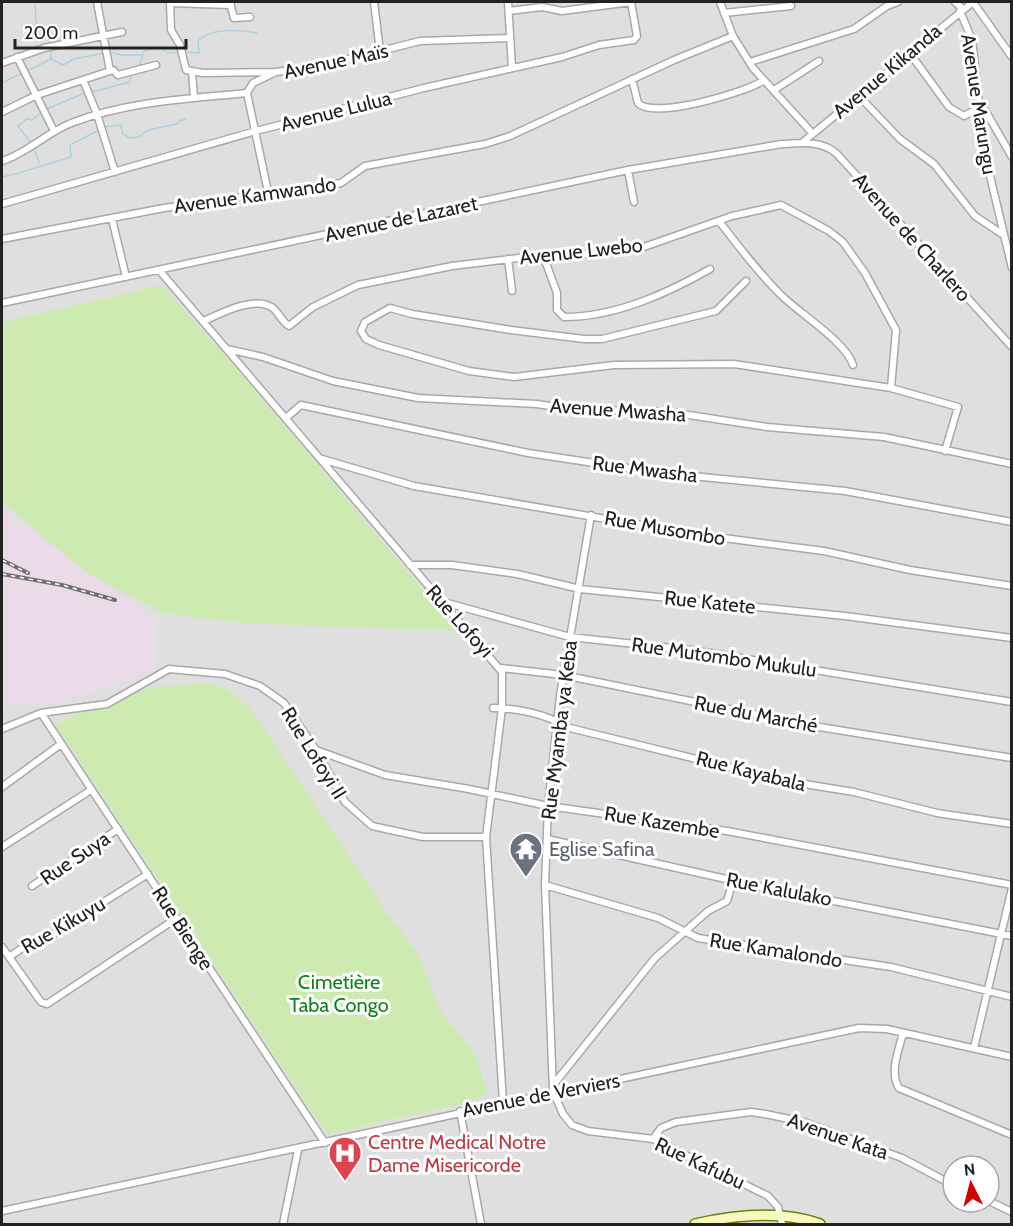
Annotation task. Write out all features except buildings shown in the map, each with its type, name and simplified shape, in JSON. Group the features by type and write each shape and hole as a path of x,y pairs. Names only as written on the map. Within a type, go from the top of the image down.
{"main road":[{"path":"695,1224 738,1217 820,1224"}],"street":[{"path":"97,2 110,71"},
{"path":"250,16 234,18 230,3 170,2 171,30 180,45 185,68 192,72 276,72"},
{"path":"374,2 380,52"},
{"path":"508,2 512,68"},
{"path":"508,11 542,7 571,11 630,2"},
{"name":"Avenue Lulua","path":"2,204 115,172 164,155 256,131 562,57 599,45 637,39 630,2"},
{"path":"720,2 733,36 750,62 813,134"},
{"path":"750,62 850,31 898,2"},
{"path":"955,2 961,10"},
{"path":"973,2 1011,57"},
{"name":"Avenue Kikanda","path":"803,143 909,52 973,2"},
{"path":"724,13 791,6"},
{"name":"Avenue Marungu","path":"961,10 972,40 985,155 1011,268"},
{"path":"2,63 44,48 122,32"},
{"name":"Avenue Kamwando","path":"2,239 268,192 344,183 365,166 496,141 733,36"},
{"name":"Avenue Maïs","path":"247,93 253,83 276,72 325,65 429,39 509,38"},
{"path":"909,52 952,111 964,116 979,108 984,109 1011,157"},
{"path":"17,57 34,96 54,131"},
{"path":"774,90 819,61"},
{"path":"2,112 34,96 110,71 115,70 118,75 156,65"},
{"path":"192,72 194,98"},
{"path":"632,79 638,103 645,107 684,106 749,89 764,80"},
{"path":"83,80 97,114 115,172"},
{"path":"2,161 14,157 54,131 97,114 131,105 247,93 268,192"},
{"path":"858,95 900,139 934,164 975,216 1002,234"},
{"name":"Avenue de Lazaret","path":"2,303 628,170 782,144 803,143"},
{"name":"Avenue de Charlero","path":"803,143 824,146 837,154 1011,347"},
{"path":"628,170 634,202"},
{"name":"Avenue Lwebo","path":"204,321 238,308 265,305 276,311 289,326 313,307 358,285 420,271 507,259 543,255 593,254 640,248 719,221 781,205 829,231 843,242 865,273 895,326 891,388"},
{"path":"112,219 126,277"},
{"path":"719,221 752,265 851,357 853,365"},
{"path":"543,255 556,293 557,310 564,317 612,311 653,297 710,269"},
{"path":"507,259 512,291"},
{"name":"Rue Lofoyi","path":"159,270 440,600 501,668 504,681 502,708 486,837 503,1102"},
{"path":"746,281 716,311 602,339 511,330 386,308 361,326 363,336 379,345 469,371 502,376 544,375 614,365 728,364 749,369 789,371 891,388 957,406 959,411 945,451"},
{"name":"Avenue Mwasha","path":"227,349 263,357 333,381 418,398 503,405 537,404 568,409 669,412 767,427 884,437 1011,464"},
{"name":"Rue Mwasha","path":"286,418 300,405 528,453 661,473 845,491 1011,522"},
{"name":"Rue Musombo","path":"320,459 414,486 693,534 824,552 910,570 1011,586"},
{"name":"Rue Myamba ya Keba","path":"553,1088 546,885 548,806 563,675 580,589 591,515"},
{"name":"Rue Katete","path":"410,565 453,565 517,574 580,589 834,615 1011,638"},
{"name":"Rue Mutombo Mukulu","path":"440,600 570,637 691,650 1011,702"},
{"name":"Rue du Marché","path":"501,668 563,675 813,726 1011,758"},
{"name":"Rue Lofoyi II","path":"2,729 41,713 107,704 169,669 225,674 260,686 284,703 316,750 345,802 355,813 377,829 423,837 486,837"},
{"name":"Rue Kayabala","path":"493,708 557,721 566,727 786,781 854,792 937,813 1011,824"},
{"name":"Rue Bienge","path":"41,713 325,1143"},
{"path":"2,787 61,744"},
{"name":"Rue Kazembe","path":"316,750 385,775 548,806 622,814 727,831 1011,886"},
{"path":"2,847 91,790"},
{"name":"Rue Suya","path":"32,886 118,829"},
{"name":"Rue Kalulako","path":"547,838 733,881 1011,936"},
{"name":"Rue Kikuyu","path":"9,957 31,942 47,938 148,874"},
{"path":"553,1088 647,966 708,911 727,901 733,881"},
{"name":"Rue Kamalondo","path":"546,885 658,918 685,933 708,940 898,969 1011,997"},
{"path":"974,1048 1011,886"},
{"path":"2,947 44,1004 66,992 177,918"},
{"name":"Avenue de Verviers","path":"2,1211 298,1150 553,1088 609,1082 859,1028 874,1027 1011,1057"},
{"path":"903,1033 896,1063 895,1078 899,1088 1011,1135"},
{"name":"Rue Kafubu","path":"553,1088 563,1114 572,1125 588,1131 653,1139 768,1196 782,1221"},
{"path":"460,1112 481,1224"},
{"name":"Avenue Kata","path":"653,1139 661,1128 676,1122 741,1113 765,1114 804,1122 902,1158 941,1179"},
{"path":"283,1224 298,1150"}],"shaded area":[{"path":"2,2 1011,2 1011,1224 2,1224"},
{"path":"2,511 155,620 154,674 42,706 2,705"}],"green space":[{"path":"162,285 238,370 457,631 239,623 163,613 87,573 2,501 2,322"},
{"name":"Cimetière Taba Congo","path":"208,683 227,689 250,708 389,916 416,951 440,1010 476,1056 487,1094 462,1104 327,1134 55,724 94,706 153,687"}],"waterway":[{"path":"35,2 36,23 46,28 50,44"},
{"path":"185,52 199,53 198,41 210,33 234,31 257,33"},
{"path":"139,67 144,51 160,47 168,53 180,52"},
{"path":"27,71 51,59 51,49"},
{"path":"109,52 122,55 142,55"},
{"path":"51,59 63,65 74,59 104,53"},
{"path":"2,83 22,73"},
{"path":"92,92 130,82 131,73"},
{"path":"47,109 87,92"},
{"path":"32,144 18,126 27,119 32,120 43,111"},
{"path":"105,127 121,125 122,133 130,138 139,137 148,130 177,124 186,119"},
{"path":"2,177 71,157 70,145 101,129"},
{"path":"34,149 40,164"}],"railway":[{"path":"2,560 28,573"},
{"path":"2,574 62,585 115,600"}],"place":[{"name":"Eglise Safina","path":"526,878"},
{"name":"Centre Medical Notre Dame Misericorde","path":"345,1182"}]}
